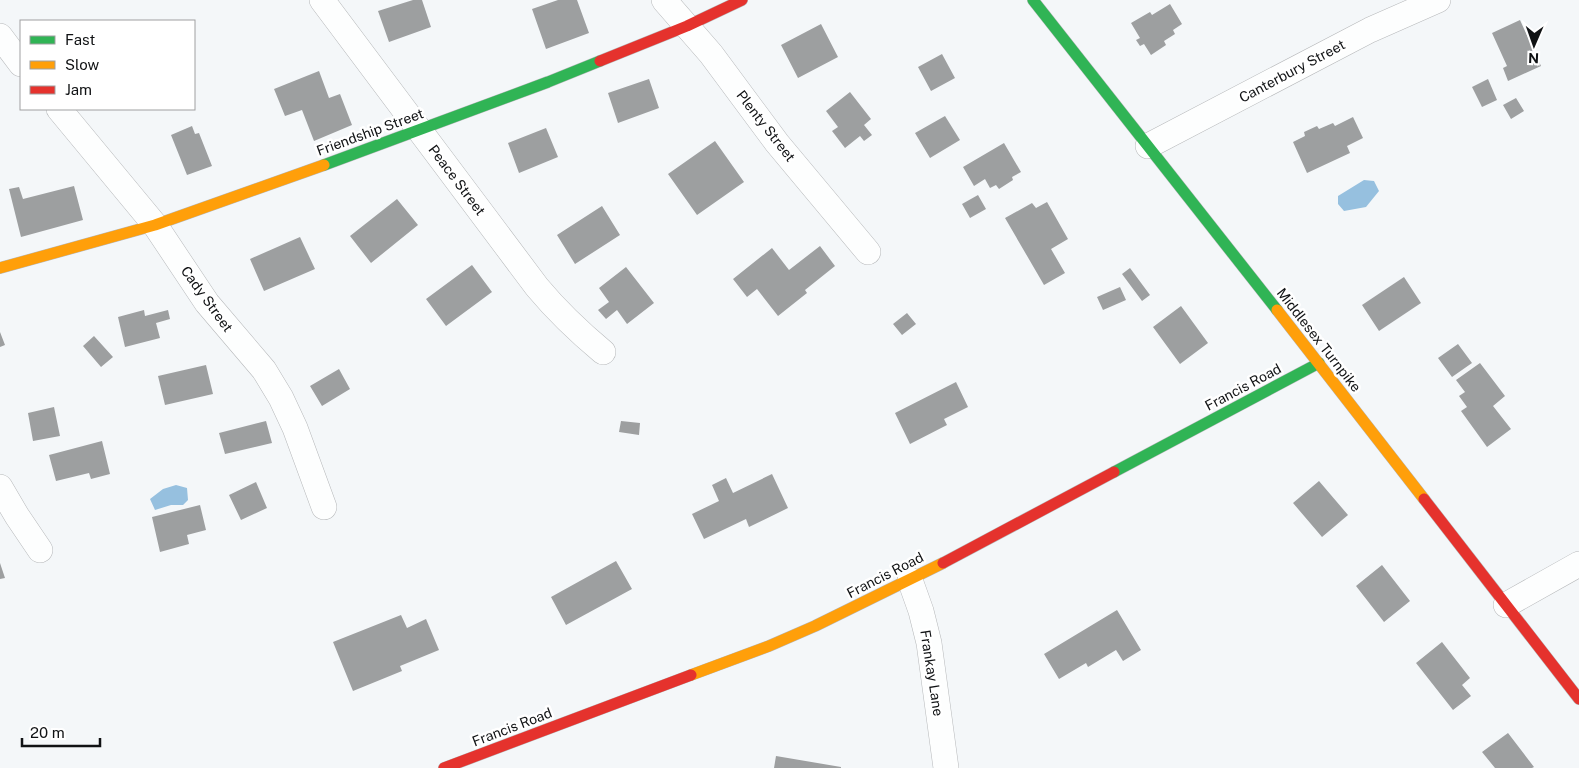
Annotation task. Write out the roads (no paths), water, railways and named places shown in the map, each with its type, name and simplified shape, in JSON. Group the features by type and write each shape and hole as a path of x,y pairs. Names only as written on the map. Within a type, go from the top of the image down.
{"street":[{"name":"Peace Street","path":"322,0 537,287 556,310 603,352"},
{"name":"Plenty Street","path":"664,0 711,54 777,143 868,252"},
{"name":"Friendship Street","path":"0,268 155,224 294,176 548,82 686,26 742,0"},
{"name":"Middlesex Turnpike","path":"1034,0 1319,363 1579,699"},
{"name":"Canterbury Street","path":"1148,146 1361,34 1428,2"},
{"path":"0,36 20,63"},
{"name":"Cady Street","path":"60,110 155,224 207,303 264,370 282,398 324,507"},
{"name":"Francis Road","path":"444,768 769,646 815,626 910,580 1319,363"},
{"path":"0,487 16,516 40,550"},
{"path":"1506,605 1579,564"},
{"name":"Frankay Lane","path":"910,580 922,611 929,644 946,768"}],"water":[{"path":"1364,180 1374,181 1379,191 1366,207 1344,211 1338,204 1338,196"},
{"path":"176,485 187,488 188,500 183,505 171,505 155,510 150,499 163,489"}]}
